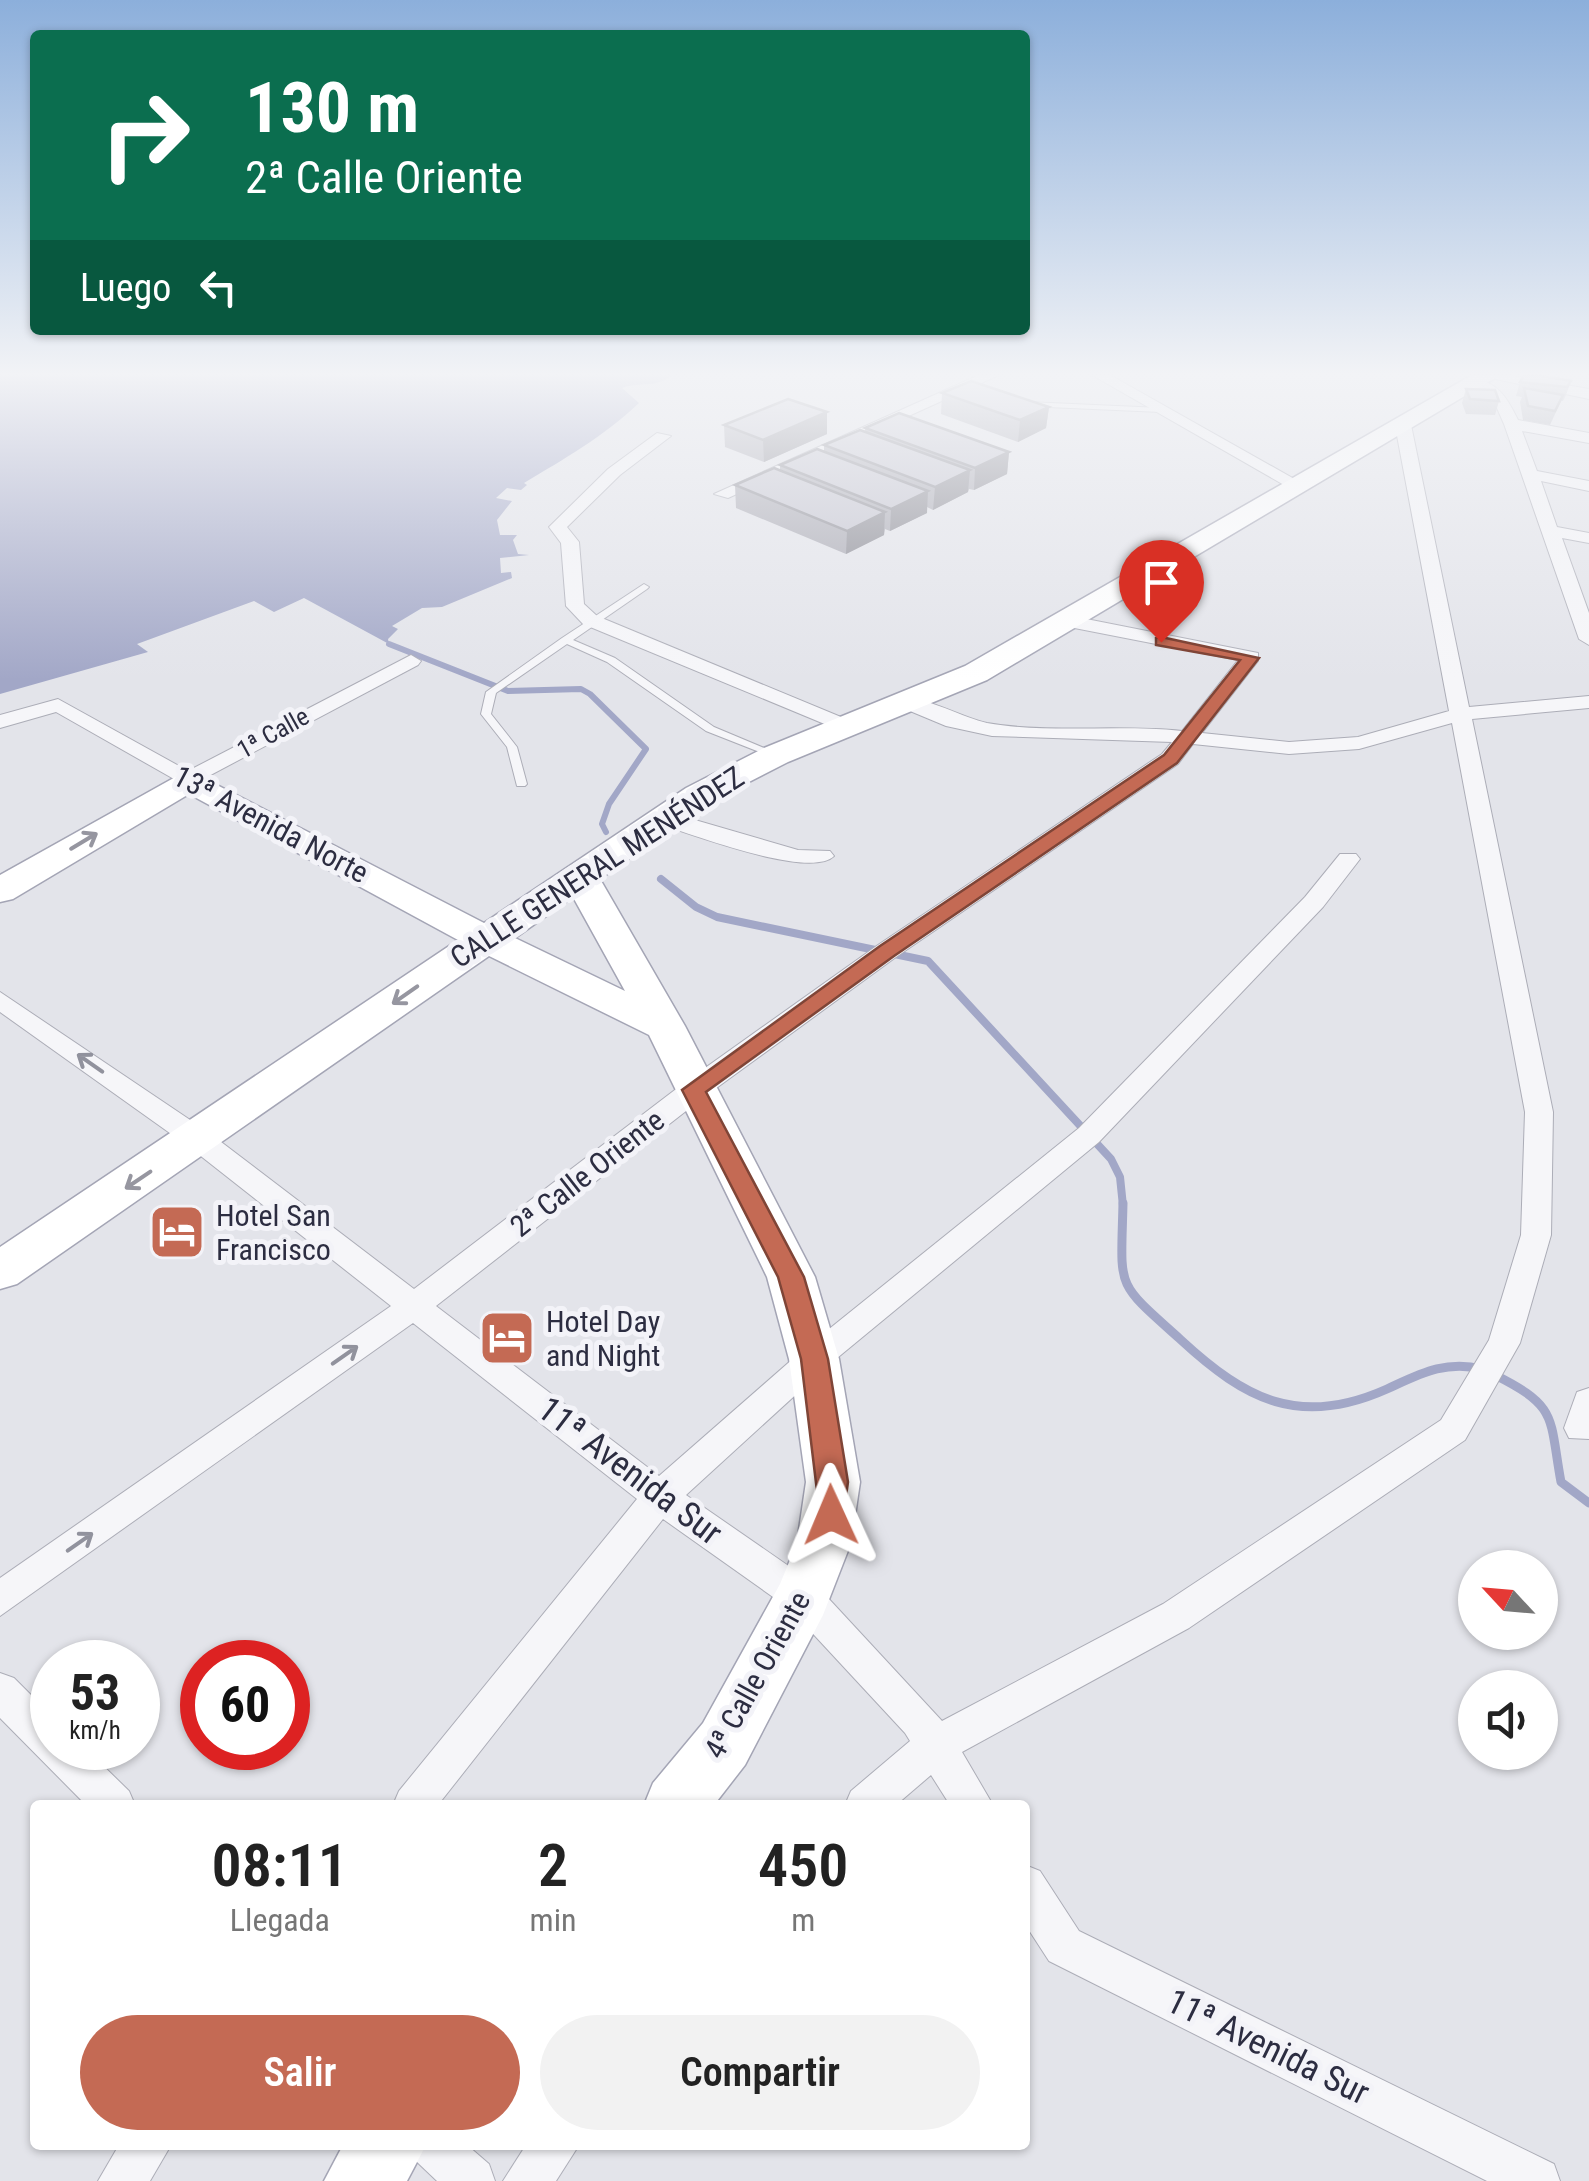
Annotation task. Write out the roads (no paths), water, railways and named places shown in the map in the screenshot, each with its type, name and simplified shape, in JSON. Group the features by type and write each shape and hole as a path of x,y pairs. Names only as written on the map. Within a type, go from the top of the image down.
{"main road":[{"name":"CALLE GENERAL MENÉNDEZ","path":"0,1271 723,780 976,673 1313,477"},
{"path":"0,891 188,780"},
{"name":"13ª Avenida Norte","path":"188,780 485,939 664,1026"},
{"name":"4ª Calle Oriente","path":"579,875 664,1026 791,1277 814,1359 833,1482 831,1515 803,1598 724,1744 679,1800"},
{"path":"360,2181 386,2150"}],"street":[{"path":"609,477 558,527 570,542 574,606 590,620 846,726"},
{"path":"722,494 762,477"},
{"path":"1280,477 1297,486"},
{"path":"870,1800 935,1746 1176,1616 1453,1430 1504,1343 1536,1235 1539,1112 1414,477"},
{"path":"1530,477 1548,530 1580,595 1589,638"},
{"path":"1543,477 1589,486"},
{"path":"1548,530 1589,538"},
{"name":"2ª Calle Oriente","path":"0,1598 414,1306 694,1090 887,951 1170,759 1251,658 1066,620"},
{"name":"1ª Calle","path":"188,780 411,661"},
{"path":"905,702 970,727 992,730 1188,737 1289,748 1391,736 1461,714 1589,702"},
{"name":"13ª Avenida Norte","path":"0,722 58,706 188,780"},
{"path":"664,818 798,857 822,856"},
{"path":"417,1800 660,1497 814,1359 1089,1135 1314,902 1348,860"},
{"name":"11ª Avenida Sur","path":"0,1000 198,1139 660,1497 803,1598 919,1720 970,1800"},
{"path":"0,1692 30,1721"},
{"path":"79,1770 110,1800"},
{"name":"11ª Avenida Sur","path":"1030,1894 1064,1946 1536,2181"},
{"path":"121,2181 144,2150"},
{"path":"438,2150 472,2181"},
{"path":"526,2181 552,2150"}],"lane":[{"path":"521,784 512,748 486,714 489,697 590,620 644,587"},
{"path":"565,640 611,660 710,728 776,755"}],"water":[{"path":"0,477 534,477 521,490 507,488 496,498 512,501 497,520 500,535 517,535 513,540 518,554 529,555 500,558 501,573 511,572 512,578 442,607 422,608 392,626 398,629 388,639 389,644 304,598 274,612 254,601 137,644 148,652 0,694"}],"waterway":[{"path":"389,644 508,691 581,689 590,694 646,749 609,804 602,824 606,832"},
{"path":"661,879 696,907 717,917 928,961 1111,1159 1120,1177 1123,1206"},
{"path":"1123,1206 1123,1269 1133,1293 1205,1361 1252,1392 1276,1402 1327,1406 1356,1401 1433,1370 1456,1366 1482,1369"},
{"path":"1495,1375 1541,1406 1552,1428 1561,1482 1589,1503"}],"place":[{"name":"Hotel San Francisco","path":"177,1232"},
{"name":"Hotel Day and Night","path":"507,1338"}]}
